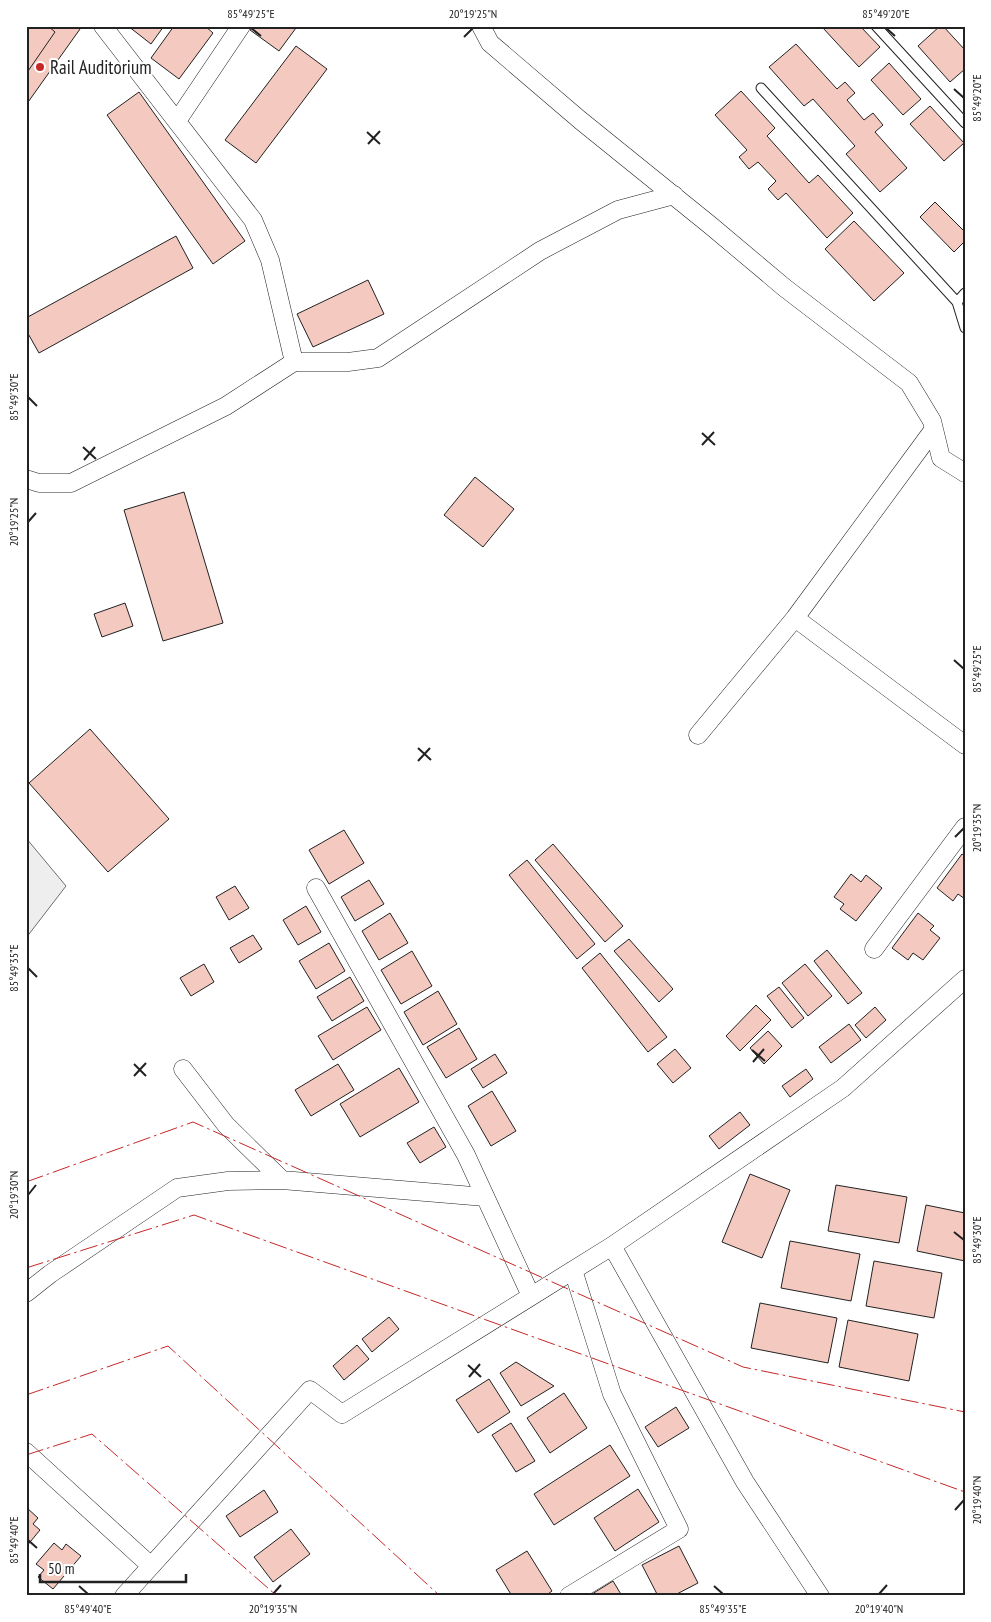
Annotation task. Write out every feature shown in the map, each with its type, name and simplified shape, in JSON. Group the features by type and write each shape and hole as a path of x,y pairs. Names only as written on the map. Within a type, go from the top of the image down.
{"street":[{"path":"103,26 253,220 270,260 294,362"},
{"path":"177,121 242,26"},
{"path":"481,26 490,43 580,120 674,195 785,288 908,383 932,421 941,458 965,473"},
{"path":"26,479 39,483 71,483 226,406 294,362 348,362 378,358 540,251 618,210 674,195"},
{"path":"698,736 795,618 934,429"},
{"path":"795,618 965,745"},
{"path":"874,949 965,827"},
{"path":"316,888 466,1155 532,1296"},
{"path":"124,1596 310,1390 342,1414 612,1246 843,1088 965,979"},
{"path":"183,1068 226,1125 282,1180"},
{"path":"26,1292 177,1188 228,1181 282,1180 486,1197"},
{"path":"612,1246 745,1482 820,1596"},
{"path":"569,1596 679,1529 612,1394 573,1270"},
{"path":"26,1452 151,1566"}],"lane":[{"path":"876,26 965,123"},
{"path":"761,88 957,302 965,328"},
{"path":"957,302 965,293"}],"shaded area":[{"path":"26,838 66,886 26,938"}],"building":[{"name":"Rail Auditorium","path":"26,26 79,26 80,29 26,105"},
{"path":"26,26 48,26 55,32 26,74"},
{"path":"128,26 164,26 151,44"},
{"path":"174,26 205,26 213,33 179,79 151,58"},
{"path":"252,26 293,26 296,28 279,51 250,30"},
{"path":"824,26 860,26 880,47 859,67 823,28"},
{"path":"940,26 943,26 965,50 965,69 950,82 918,46"},
{"path":"796,44 837,89 845,82 855,93 847,100 864,120 873,113 883,125 875,132 907,168 880,192 846,154 855,146 813,99 804,106 769,67"},
{"path":"296,46 327,69 256,163 225,140"},
{"path":"889,63 921,99 903,115 871,80"},
{"path":"741,91 775,128 767,136 809,183 818,175 853,213 827,238 786,193 778,200 768,189 776,181 758,162 749,169 739,157 747,150 715,115"},
{"path":"139,92 245,241 213,264 107,115"},
{"path":"930,106 964,143 944,161 910,124"},
{"path":"935,202 965,232 965,241 954,252 920,217"},
{"path":"854,221 904,273 874,301 825,249"},
{"path":"176,236 193,268 39,353 26,330 26,318"},
{"path":"368,280 384,314 313,347 297,314"},
{"path":"475,477 514,509 483,547 444,515"},
{"path":"184,492 223,623 163,641 124,510"},
{"path":"125,603 133,626 102,637 94,614"},
{"path":"90,729 169,819 108,872 29,783"},
{"path":"344,830 364,863 329,884 309,850"},
{"path":"553,844 623,926 605,942 535,860"},
{"path":"962,854 965,856 965,899 958,894 953,901 937,888"},
{"path":"527,860 595,944 577,959 509,875"},
{"path":"851,874 861,882 866,875 882,888 856,921 840,909 844,904 834,897"},
{"path":"369,880 384,904 355,921 341,897"},
{"path":"235,886 249,908 229,920 216,897"},
{"path":"306,906 321,932 298,945 283,920"},
{"path":"390,913 408,943 379,960 362,931"},
{"path":"918,913 934,926 930,930 940,938 923,960 913,953 908,960 892,948"},
{"path":"253,935 262,949 239,963 230,948"},
{"path":"629,939 673,989 659,1002 614,951"},
{"path":"329,943 345,971 316,989 299,961"},
{"path":"827,950 862,993 848,1004 814,961"},
{"path":"412,951 432,986 401,1004 381,970"},
{"path":"600,953 667,1037 648,1052 582,968"},
{"path":"204,964 214,982 191,996 180,978"},
{"path":"805,964 832,996 808,1016 782,983"},
{"path":"350,977 364,1001 332,1021 317,997"},
{"path":"779,987 804,1018 792,1028 767,996"},
{"path":"438,991 457,1024 423,1045 404,1012"},
{"path":"756,1005 771,1020 740,1051 726,1036"},
{"path":"367,1007 381,1030 333,1060 318,1036"},
{"path":"875,1007 886,1020 866,1038 855,1025"},
{"path":"849,1024 861,1040 831,1063 819,1047"},
{"path":"459,1028 477,1059 446,1078 427,1047"},
{"path":"768,1031 782,1046 764,1064 750,1048"},
{"path":"675,1049 691,1068 673,1083 657,1064"},
{"path":"495,1054 507,1073 483,1088 471,1069"},
{"path":"338,1064 354,1090 311,1116 295,1090"},
{"path":"399,1068 419,1102 360,1137 340,1104"},
{"path":"806,1069 813,1079 790,1097 782,1086"},
{"path":"492,1091 516,1131 491,1146 468,1106"},
{"path":"740,1112 750,1125 719,1149 709,1136"},
{"path":"434,1127 446,1147 420,1163 407,1143"},
{"path":"750,1174 790,1190 762,1258 722,1242"},
{"path":"836,1185 907,1197 899,1243 828,1231"},
{"path":"926,1205 965,1213 965,1261 917,1251"},
{"path":"790,1241 860,1254 851,1301 781,1288"},
{"path":"874,1261 942,1273 934,1318 866,1306"},
{"path":"760,1303 837,1318 828,1363 751,1348"},
{"path":"389,1317 399,1329 372,1352 362,1339"},
{"path":"848,1320 918,1334 909,1381 839,1367"},
{"path":"357,1345 369,1359 344,1380 333,1366"},
{"path":"516,1362 554,1386 521,1406 500,1373"},
{"path":"489,1379 510,1412 478,1433 456,1400"},
{"path":"564,1393 587,1428 550,1453 527,1418"},
{"path":"676,1407 689,1428 658,1447 645,1427"},
{"path":"511,1423 535,1461 516,1472 492,1435"},
{"path":"610,1445 630,1476 554,1525 534,1494"},
{"path":"638,1489 659,1522 615,1551 594,1518"},
{"path":"264,1490 278,1512 240,1537 226,1516"},
{"path":"26,1507 38,1518 33,1524 40,1530 26,1547"},
{"path":"291,1529 310,1554 273,1582 254,1557"},
{"path":"54,1543 62,1550 66,1544 81,1556 53,1589 38,1577 44,1570 36,1564"},
{"path":"679,1546 698,1583 673,1596 658,1596 642,1565"},
{"path":"527,1551 552,1591 545,1596 512,1596 496,1570"},
{"path":"613,1581 622,1596 593,1596 592,1594"}],"power":[{"path":"26,1182 193,1122 743,1367 965,1412"},
{"path":"26,1268 194,1215 965,1492"},
{"path":"26,1395 168,1346 440,1596"},
{"path":"26,1455 92,1434 277,1596"}],"place":[{"name":"Rail Auditorium","path":"40,67"}]}
